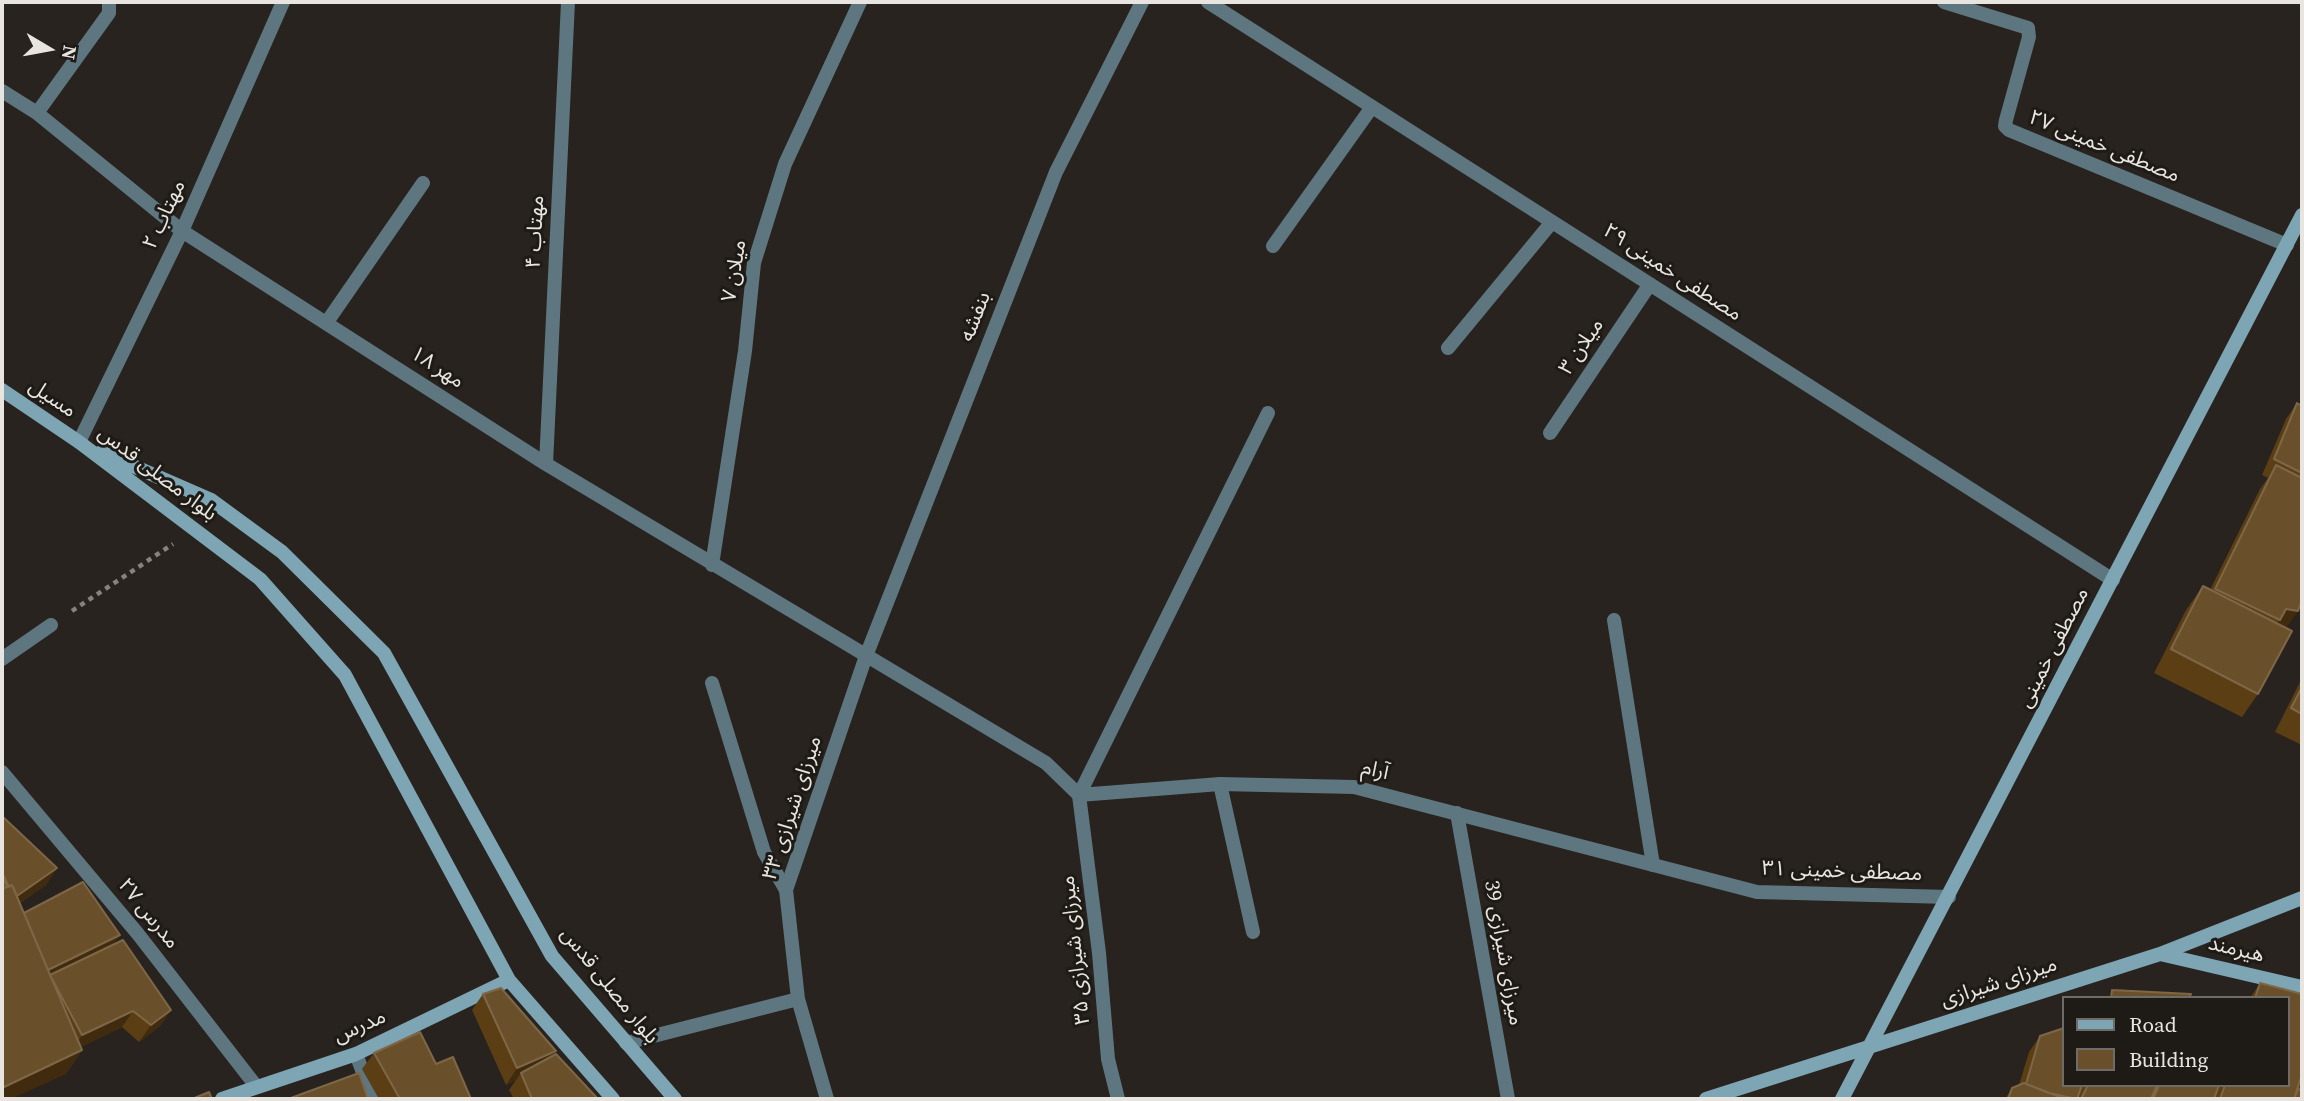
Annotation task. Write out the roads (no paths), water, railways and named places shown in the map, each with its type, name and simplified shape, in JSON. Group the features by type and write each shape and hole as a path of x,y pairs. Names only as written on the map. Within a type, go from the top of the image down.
{"main road":[{"name":"مصطفی خمینی","path":"1842,1099 1872,1046 2302,215"},
{"name":"مسیل","path":"2,390 79,442"},
{"name":"بلوار مصلی قدس","path":"79,442 260,579 345,675 509,980 613,1099"},
{"name":"بلوار مصلی قدس","path":"79,442 211,500 282,552 384,653 552,956 675,1099"},
{"name":"میرزای شیرازی","path":"1706,1099 2160,954 2302,898"},
{"name":"هیرمند","path":"2160,954 2302,987"},
{"name":"مدرس","path":"222,1099 356,1054 509,980"}],"street":[{"path":"37,113 109,13 109,2"},
{"name":"مهتاب ۲","path":"79,442 182,231 283,2"},
{"name":"مهتاب ۴","path":"546,464 568,2"},
{"name":"میلان ۷","path":"712,565 745,351 754,263 785,164 860,2"},
{"name":"بنفشه","path":"866,656 1055,172 1142,2"},
{"name":"مصطفی خمینی ۲۹","path":"1208,2 2113,580"},
{"name":"مصطفی خمینی ۲۷","path":"1944,2 2028,28 2029,37 2004,126 2009,130 2287,245"},
{"name":"مهر ۱۸","path":"2,91 37,113 182,231 546,464 1046,763 1079,795"},
{"path":"1273,246 1372,107"},
{"path":"327,322 423,183"},
{"path":"1448,348 1552,222"},
{"name":"میلان ۳","path":"1550,433 1650,284"},
{"path":"1079,795 1268,413"},
{"path":"1614,620 1653,865"},
{"path":"2,659 51,625"},
{"name":"میرزای شیرازی ۳۳","path":"827,1099 797,999 786,890 866,656"},
{"path":"712,683 764,852 786,890"},
{"name":"مدرس ۲۷","path":"2,772 138,934 256,1087"},
{"path":"1220,784 1253,932"},
{"name":"آرام","path":"1079,795 1220,784 1354,787 1653,865"},
{"name":"میرزای شیرازی ۳۵","path":"1079,795 1099,954 1108,1059 1118,1099"},
{"name":"میرزای شیرازی 39","path":"1457,813 1508,1099"},
{"name":"مصطفی خمینی ۳۱","path":"1653,865 1757,892 1949,897"},
{"path":"626,1043 797,999"},
{"path":"356,1054 373,1099"}]}
